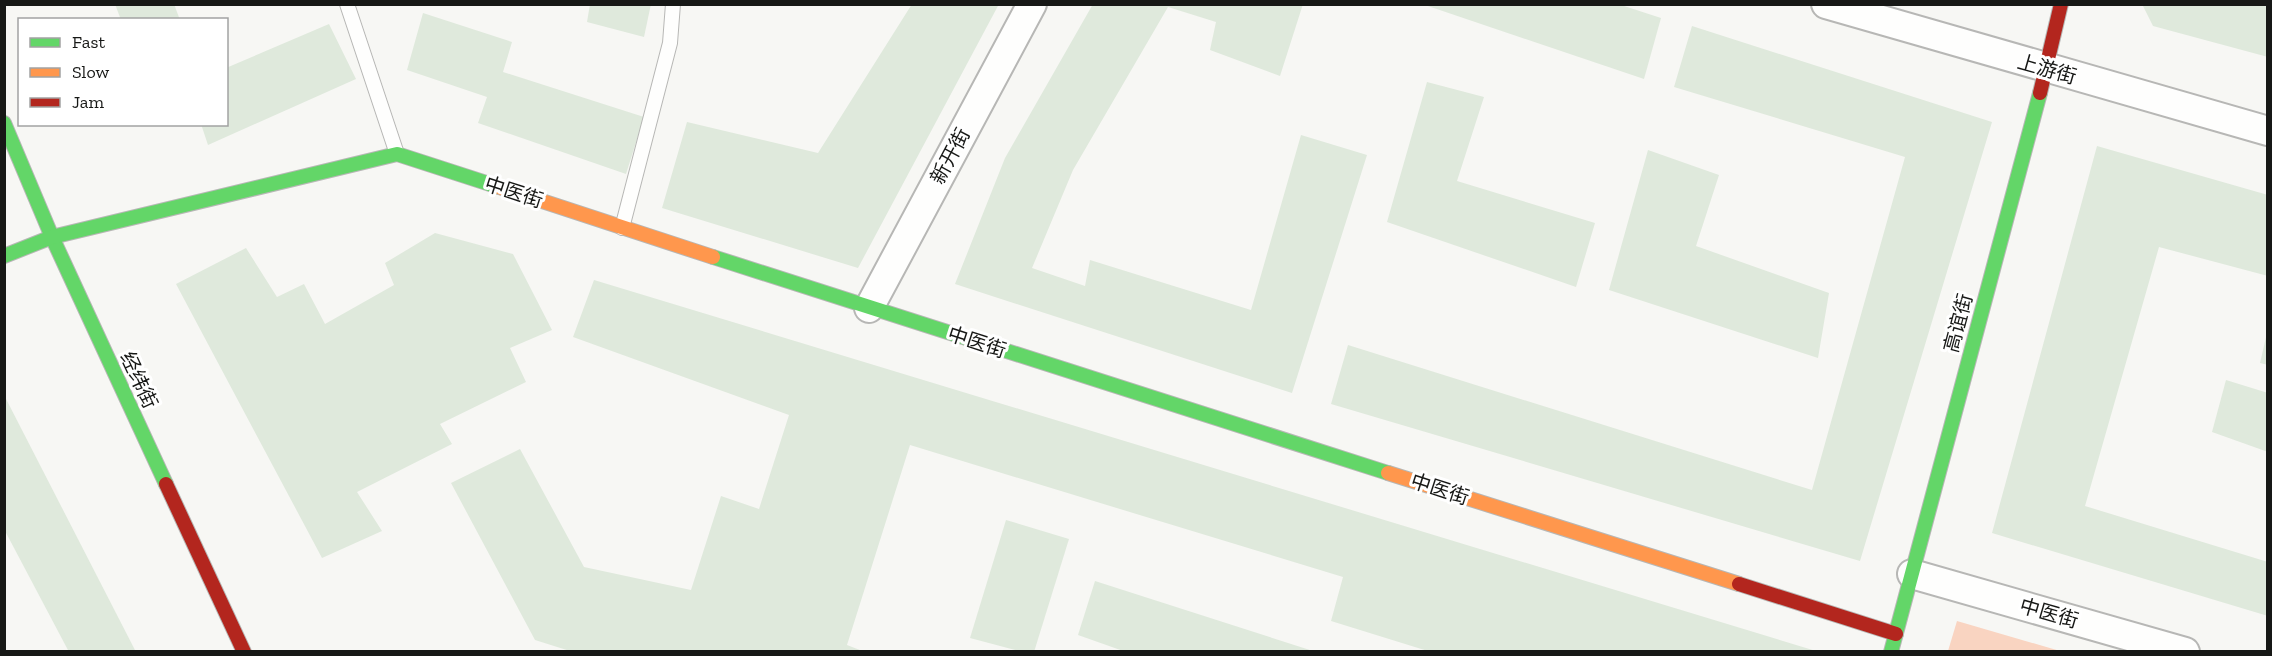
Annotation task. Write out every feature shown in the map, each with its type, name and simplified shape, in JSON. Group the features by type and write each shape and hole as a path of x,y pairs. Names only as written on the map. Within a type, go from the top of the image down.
{"street":[{"name":"新开街","path":"869,308 1032,4"},
{"name":"上游街","path":"1826,4 2268,131"},
{"name":"高谊街","path":"1891,651 2046,69 2061,4"},
{"name":"经纬街","path":"4,123 52,237 244,651"},
{"name":"中医街","path":"397,154 869,308 1896,634"},
{"path":"4,256 52,237 397,154"},
{"name":"中医街","path":"1912,574 2185,651"}],"lane":[{"path":"347,4 397,154"},
{"path":"622,228 670,43 673,4"}],"shaded area":[{"path":"1957,621 2060,651 1948,651"}],"building":[{"path":"115,4 174,4 179,18 120,18"},
{"path":"590,4 651,4 644,37 587,22"},
{"path":"912,4 999,4 858,268 662,208 687,122 818,153"},
{"path":"1093,4 1303,4 1280,76 1210,50 1216,22 1168,7 1073,170 1032,268 1085,286 1090,260 1251,310 1301,135 1367,155 1292,393 955,284 1005,158"},
{"path":"1422,4 1618,4 1661,18 1644,79"},
{"path":"2142,4 2268,4 2268,57 2153,26"},
{"path":"423,13 512,42 503,72 644,117 626,174 478,123 487,97 407,70"},
{"path":"329,24 356,79 208,145 202,126 228,126 228,67"},
{"path":"1692,26 1992,122 1860,561 1331,404 1348,345 1812,490 1905,157 1674,87"},
{"path":"1427,82 1484,97 1457,181 1595,223 1576,287 1387,222"},
{"path":"2097,146 2268,195 2268,276 2159,247 2085,506 2268,562 2268,616 1992,533"},
{"path":"1648,150 1719,175 1696,246 1829,293 1818,358 1609,290"},
{"path":"435,233 513,254 552,330 510,348 526,382 440,424 452,444 357,492 382,531 322,558 176,284 246,248 277,297 304,284 325,324 394,285 385,263"},
{"path":"594,280 1816,652 1431,652 1331,621 1343,577 910,445 847,645 865,652 573,652 535,640 451,483 520,449 584,567 691,590 721,496 759,509 789,415 573,337"},
{"path":"2268,333 2268,365 2260,363"},
{"path":"2226,380 2268,393 2268,452 2212,432"},
{"path":"4,395 136,652 69,652 4,529"},
{"path":"1006,520 1069,539 1034,652 1023,652 970,638"},
{"path":"1095,581 1313,652 1126,652 1078,635"}],"traffic: fast":[{"path":"1891,652 2040,93"},
{"path":"4,123 52,237 166,484"},
{"path":"4,256 52,237 397,154 499,187"},
{"path":"713,257 1388,473"}],"traffic: slow":[{"path":"499,187 713,257"},
{"path":"1388,473 1739,584"}],"traffic: jam":[{"path":"2040,93 2061,4"},
{"path":"166,484 244,652"},
{"path":"1739,584 1896,634"}]}
